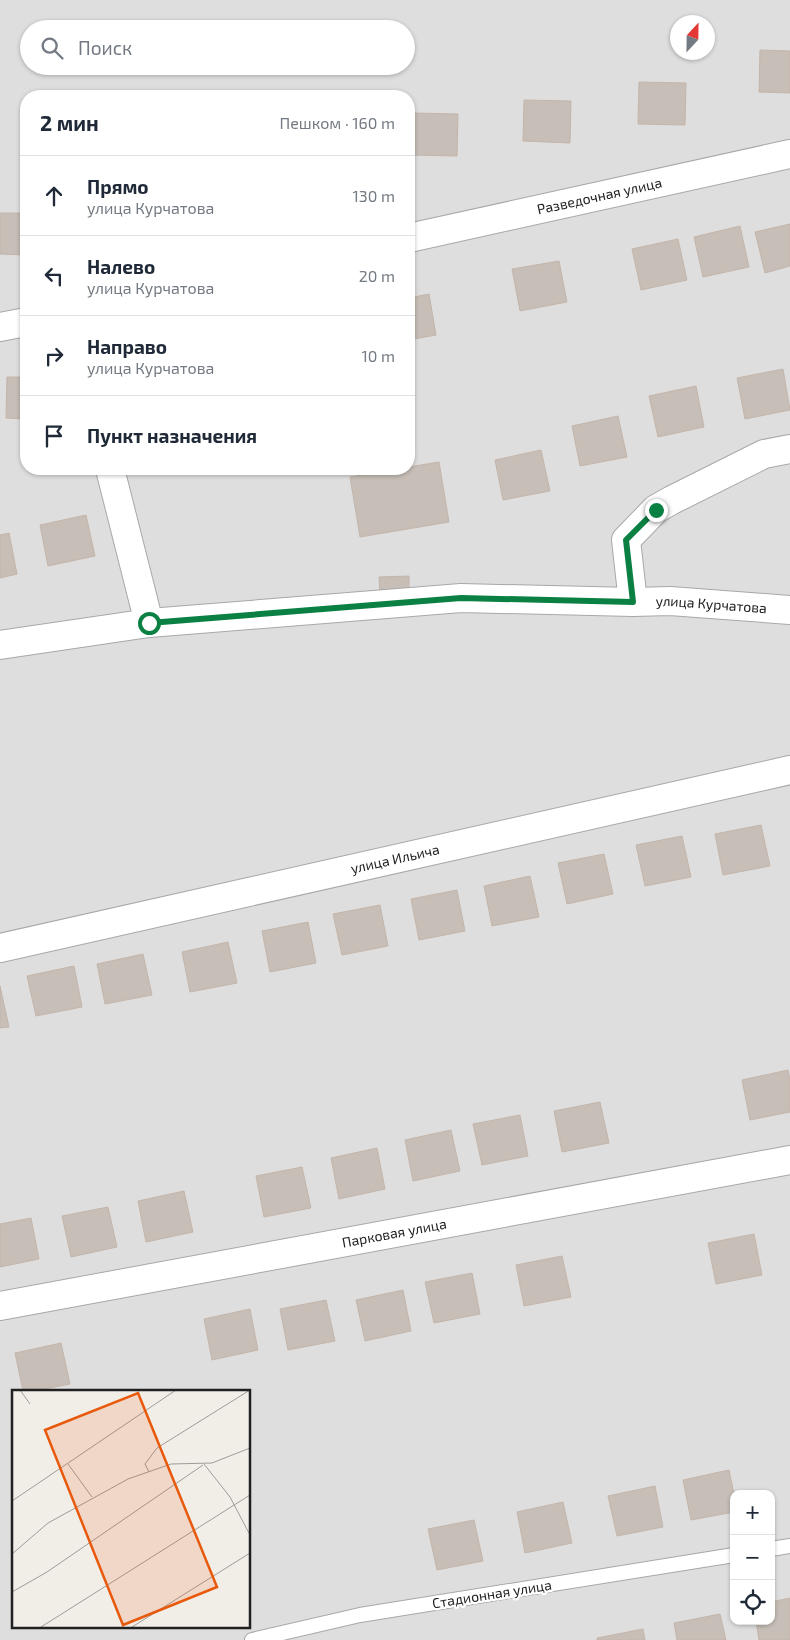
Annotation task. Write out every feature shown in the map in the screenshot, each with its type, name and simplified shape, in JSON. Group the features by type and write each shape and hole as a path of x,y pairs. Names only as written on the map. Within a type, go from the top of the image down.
{"street":[{"name":"Разведочная улица","path":"415,237 790,154"},
{"path":"0,327 20,323"},
{"path":"633,602 626,540 656,510 764,454 790,449"},
{"path":"112,475 149,623"},
{"name":"улица Курчатова","path":"0,645 149,623 461,598 633,602 670,601 790,610"},
{"name":"улица Ильича","path":"0,948 790,770"},
{"name":"Парковая улица","path":"0,1306 790,1160"}],"lane":[{"path":"775,1548 790,1546"},
{"name":"Стадионная улица","path":"252,1640 360,1616 730,1556"}],"shaded area":[{"path":"0,0 790,0 790,1640 0,1640"}],"building":[{"path":"760,50 790,51 790,93 759,92"},
{"path":"639,82 686,83 685,125 638,124"},
{"path":"524,100 571,101 570,143 523,141"},
{"path":"415,113 458,114 457,156 415,155"},
{"path":"0,213 20,213 20,255 0,254"},
{"path":"790,224 790,266 765,273 755,232"},
{"path":"740,226 749,267 703,277 694,237"},
{"path":"678,239 687,280 641,290 632,249"},
{"path":"559,261 567,302 520,311 512,269"},
{"path":"429,294 436,335 415,339 415,297"},
{"path":"783,369 790,410 745,419 737,378"},
{"path":"7,377 20,377 20,419 6,418"},
{"path":"696,386 704,427 658,437 649,396"},
{"path":"618,416 627,457 580,466 572,426"},
{"path":"541,450 550,491 503,500 495,460"},
{"path":"439,462 449,522 360,537 350,477 362,475 415,475 415,466"},
{"path":"86,515 95,556 48,566 40,525"},
{"path":"9,533 17,574 0,578 0,535"},
{"path":"409,576 409,594 380,595 379,577"},
{"path":"761,825 770,866 723,875 715,834"},
{"path":"682,836 691,877 645,886 636,845"},
{"path":"604,854 613,894 567,904 558,863"},
{"path":"530,876 539,917 492,926 484,886"},
{"path":"457,890 465,931 419,940 411,899"},
{"path":"380,905 388,946 342,955 333,914"},
{"path":"308,922 316,963 270,972 262,931"},
{"path":"228,942 237,983 190,992 182,952"},
{"path":"143,954 152,995 105,1004 97,964"},
{"path":"74,966 82,1007 36,1016 27,976"},
{"path":"0,986 9,1027 0,1028"},
{"path":"788,1070 790,1080 790,1112 750,1120 742,1080"},
{"path":"600,1102 609,1143 562,1152 554,1111"},
{"path":"520,1115 528,1156 482,1165 473,1124"},
{"path":"451,1130 460,1171 413,1181 405,1140"},
{"path":"377,1148 385,1189 339,1199 331,1158"},
{"path":"302,1167 311,1208 264,1217 256,1176"},
{"path":"184,1191 193,1232 146,1242 138,1201"},
{"path":"108,1207 117,1247 71,1257 62,1216"},
{"path":"31,1218 39,1259 0,1267 0,1224"},
{"path":"754,1234 762,1275 716,1284 708,1243"},
{"path":"562,1256 571,1297 524,1306 516,1265"},
{"path":"472,1273 480,1314 434,1323 425,1282"},
{"path":"403,1290 411,1331 365,1341 356,1300"},
{"path":"326,1300 335,1341 288,1350 280,1309"},
{"path":"250,1309 258,1350 212,1360 204,1319"},
{"path":"61,1343 70,1384 39,1390 23,1390 15,1353"},
{"path":"729,1470 733,1490 730,1490 730,1513 691,1520 683,1480"},
{"path":"655,1486 663,1527 617,1536 608,1496"},
{"path":"563,1502 572,1543 525,1553 517,1512"},
{"path":"474,1520 483,1561 437,1570 428,1529"},
{"path":"790,1598 790,1640 759,1640 757,1625 775,1625 775,1601"},
{"path":"720,1614 726,1640 677,1640 674,1623"},
{"path":"643,1629 645,1640 597,1640 597,1638"}],"route":[{"path":"149,623 461,598 633,602 626,540 656,510"}]}
